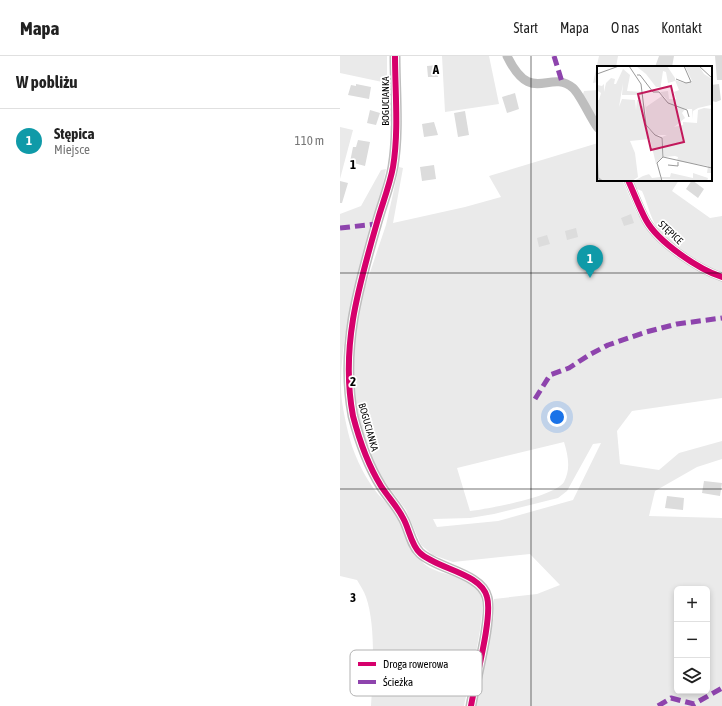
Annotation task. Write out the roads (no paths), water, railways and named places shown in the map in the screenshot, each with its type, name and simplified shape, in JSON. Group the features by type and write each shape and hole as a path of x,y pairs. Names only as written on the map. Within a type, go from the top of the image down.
{"street":[{"name":"BOGUCIANKA","path":"395,56 395,143 393,168 354,310 348,344 348,383 354,417 372,470 382,487 396,504 418,552 432,562 474,580 483,588 487,595 489,602 487,624 482,650"},
{"path":"507,56 514,70 524,81 538,84 562,82 574,89 597,126"},
{"name":"STĘPICE","path":"628,181 646,220 652,229 680,254 711,274 722,277"},
{"name":"BOGUCIANKA","path":"471,706 473,696"}],"place":[{"name":"Stępica","path":"590,278"}]}
